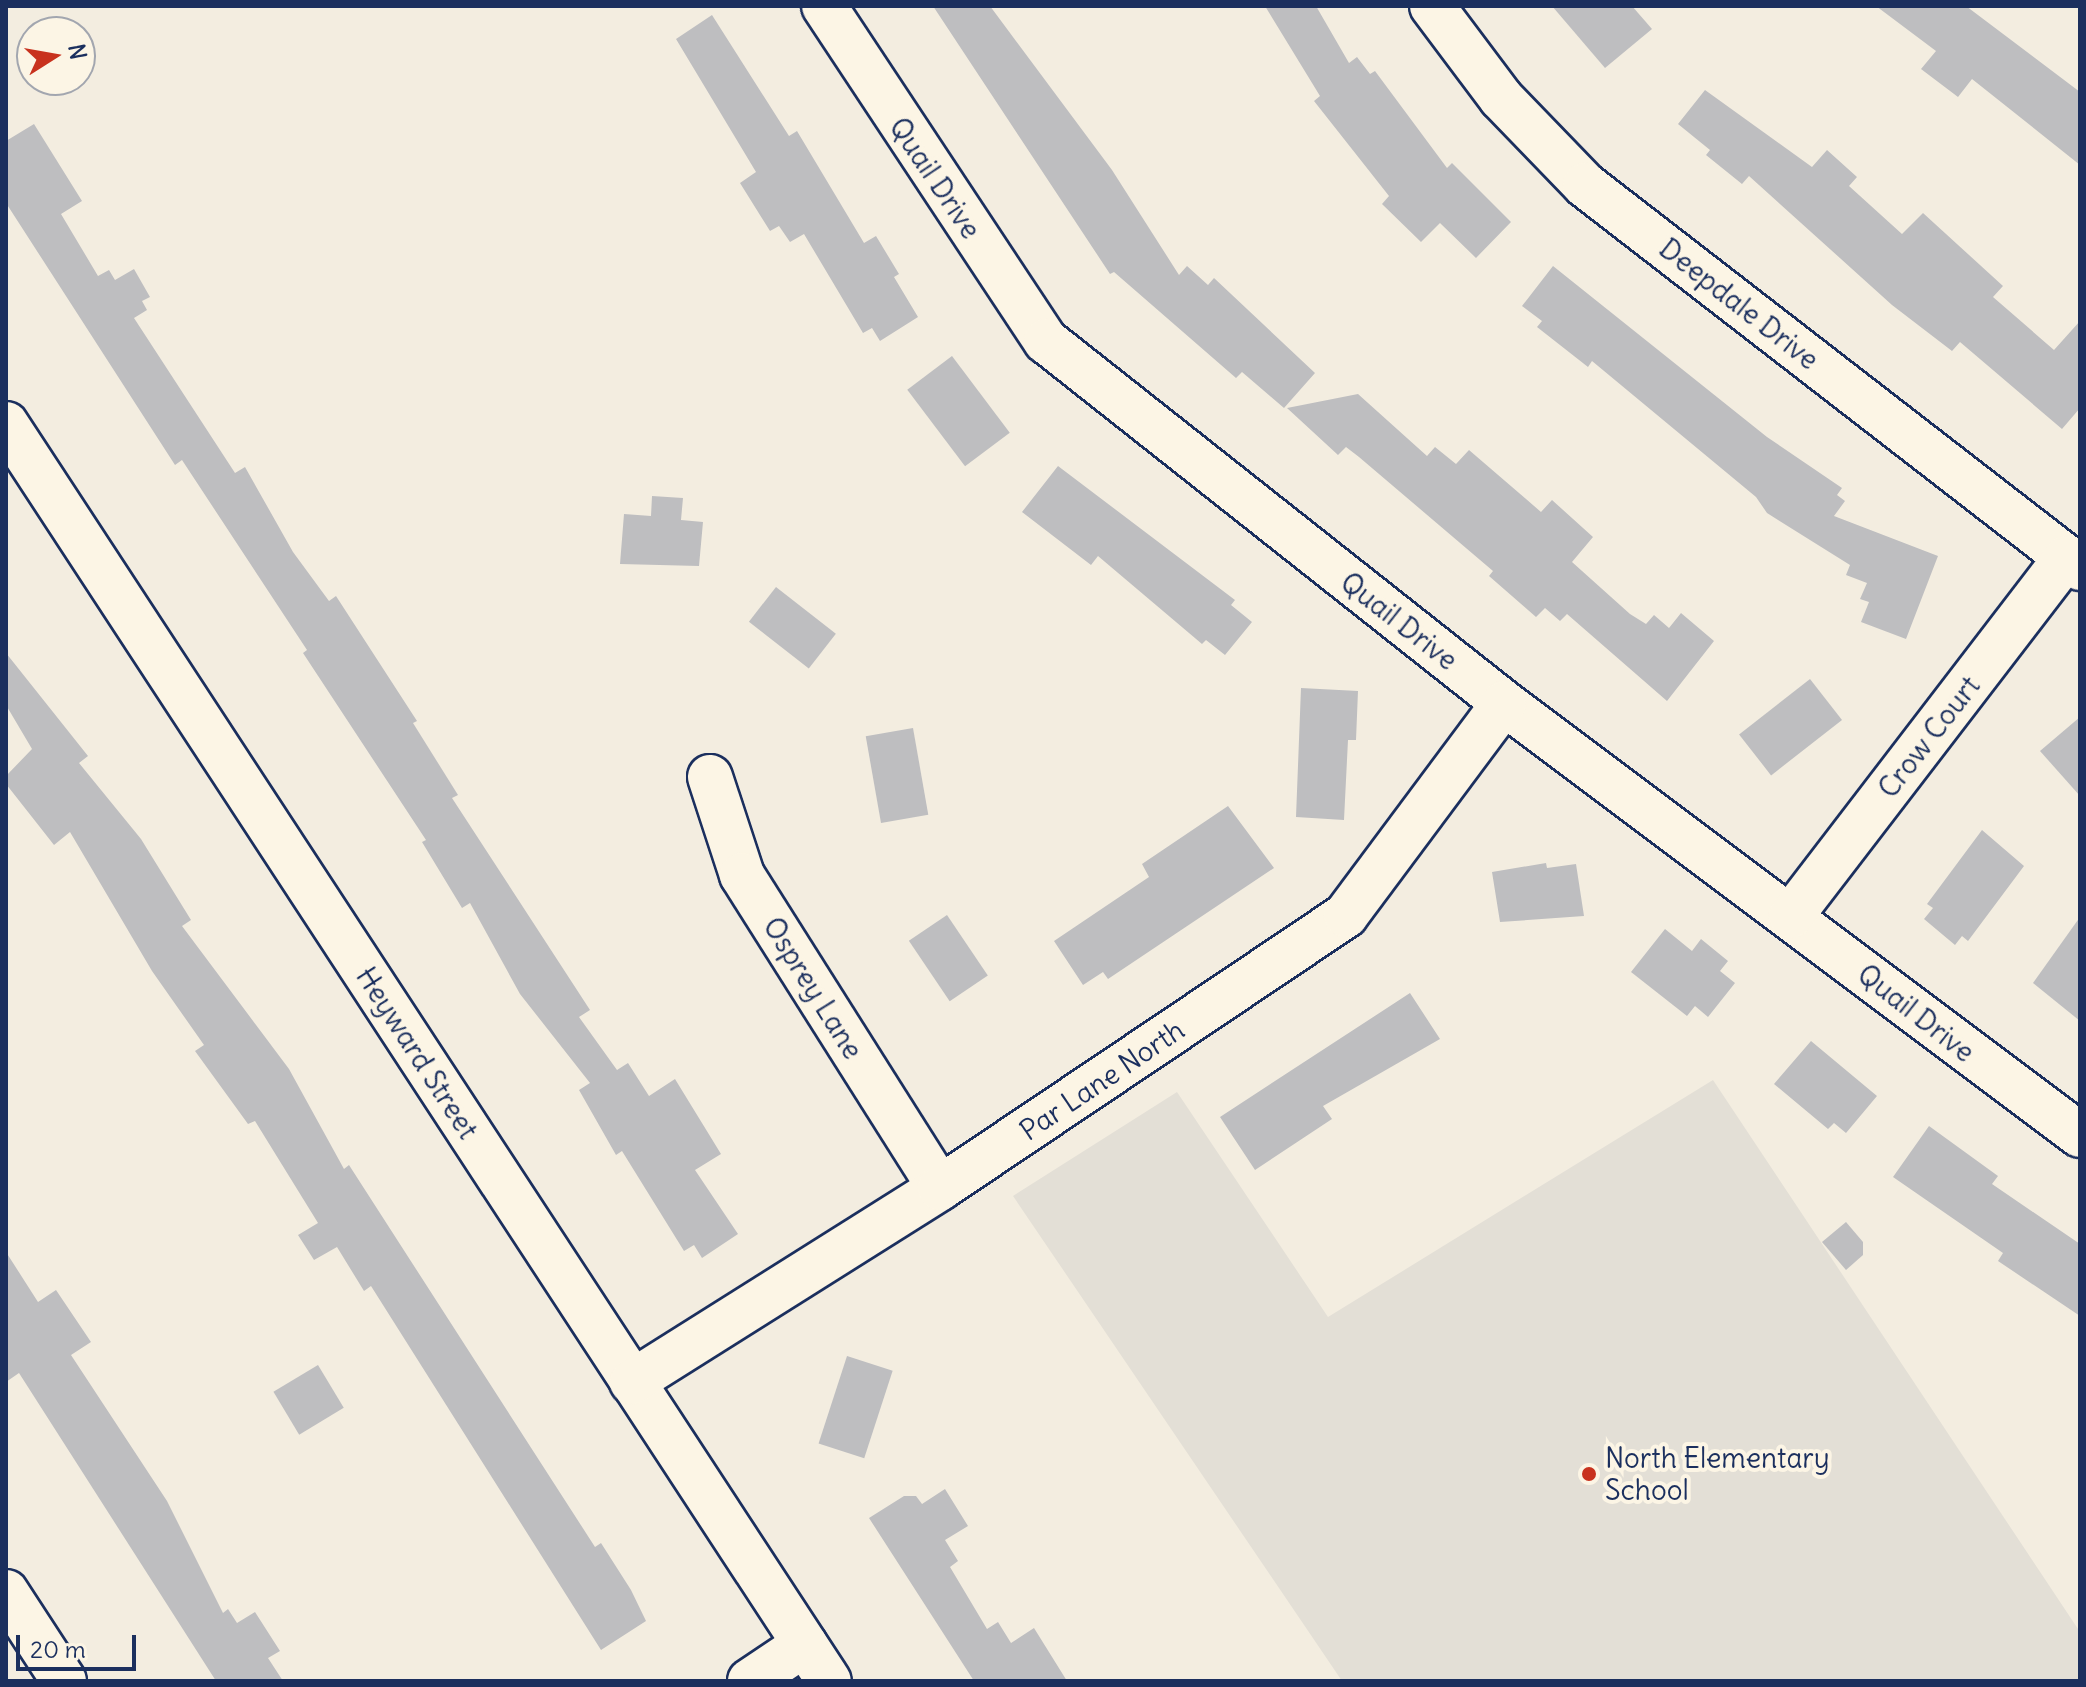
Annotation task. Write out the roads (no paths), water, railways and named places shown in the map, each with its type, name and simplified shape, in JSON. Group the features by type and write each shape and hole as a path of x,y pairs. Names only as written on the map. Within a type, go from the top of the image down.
{"street":[{"name":"Quail Drive","path":"824,6 1046,341 1504,703 2080,1135"},
{"name":"Deepdale Drive","path":"1432,6 1501,98 1585,185 2073,563"},
{"name":"Heyward Street","path":"6,424 829,1681"},
{"name":"Crow Court","path":"1791,916 2073,563"},
{"name":"Par Lane North","path":"632,1382 940,1188 1346,915 1504,703"},
{"name":"Osprey Lane","path":"710,777 742,875 940,1188"},
{"path":"6,1592 64,1681"},
{"path":"750,1681 805,1644"}],"place":[{"name":"North Elementary School","path":"1589,1474"}]}
